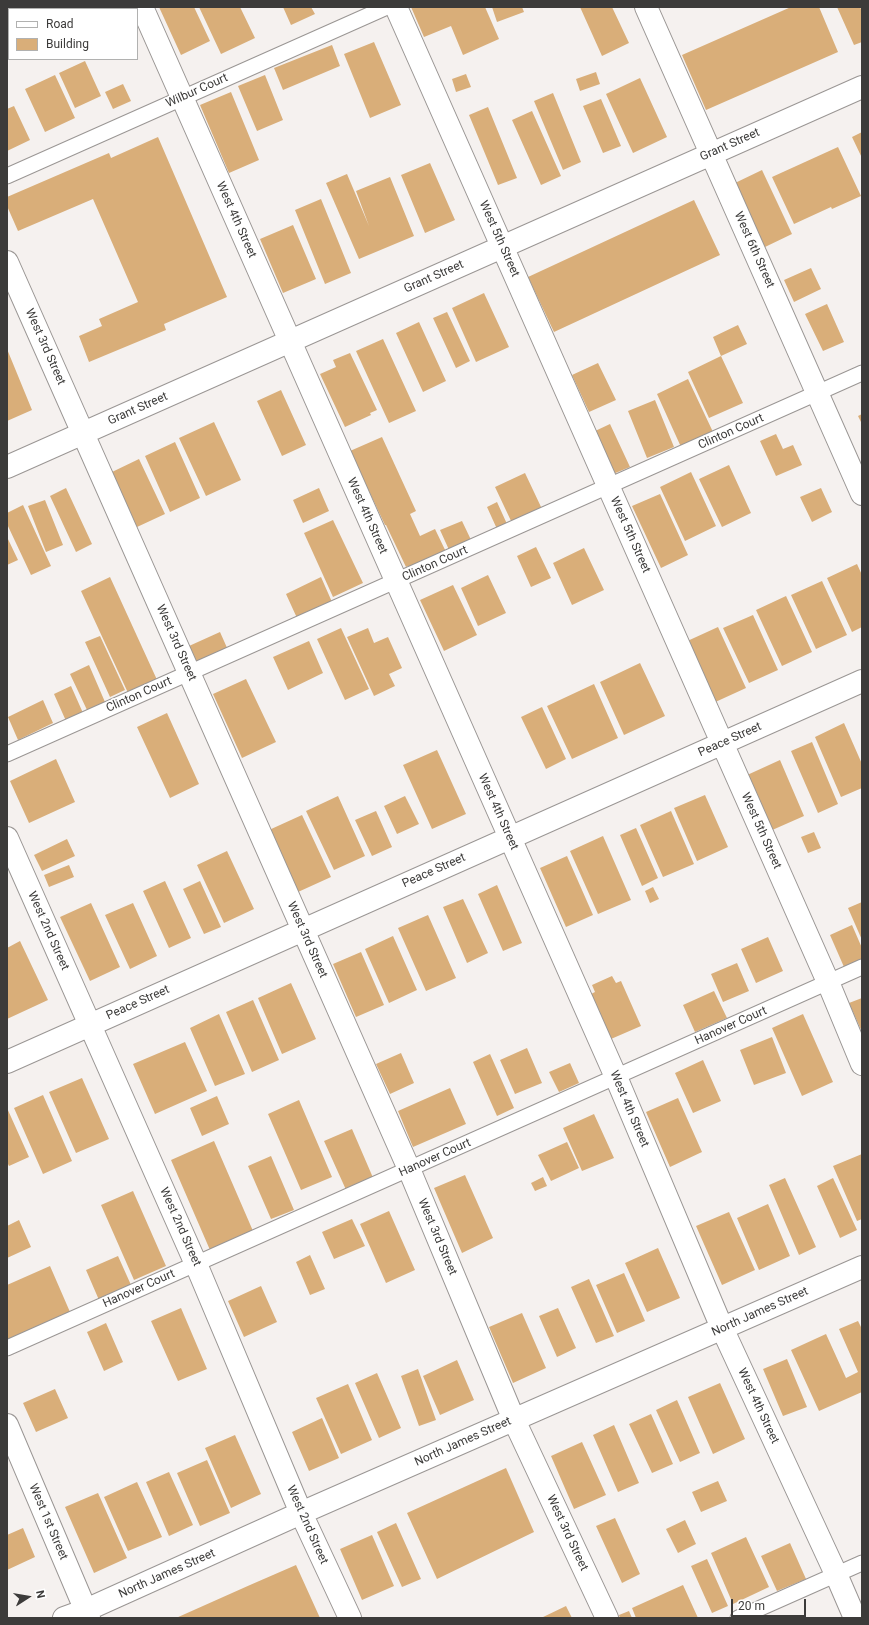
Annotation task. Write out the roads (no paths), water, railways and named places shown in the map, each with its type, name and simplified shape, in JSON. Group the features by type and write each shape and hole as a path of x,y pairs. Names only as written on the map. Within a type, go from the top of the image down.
{"street":[{"name":"West 4th Street","path":"142,7 616,1077 722,1328 855,1618"},
{"name":"West 5th Street","path":"396,7 828,982 862,1064"},
{"name":"West 6th Street","path":"646,7 862,494"},
{"name":"Grant Street","path":"7,467 862,87"},
{"name":"West 3rd Street","path":"7,262 409,1169 514,1420 607,1618"},
{"name":"Peace Street","path":"7,1062 862,681"},
{"name":"West 2nd Street","path":"7,838 196,1264 301,1513 350,1618"},
{"name":"North James Street","path":"64,1618 87,1614 301,1513 862,1267"},
{"name":"West 1st Street","path":"7,1425 87,1614"}],"lane":[{"name":"Wilbur Court","path":"7,176 387,7"},
{"name":"Clinton Court","path":"7,754 862,374"},
{"name":"Hanover Court","path":"7,1348 862,967"},
{"path":"738,1618 862,1563"}]}
